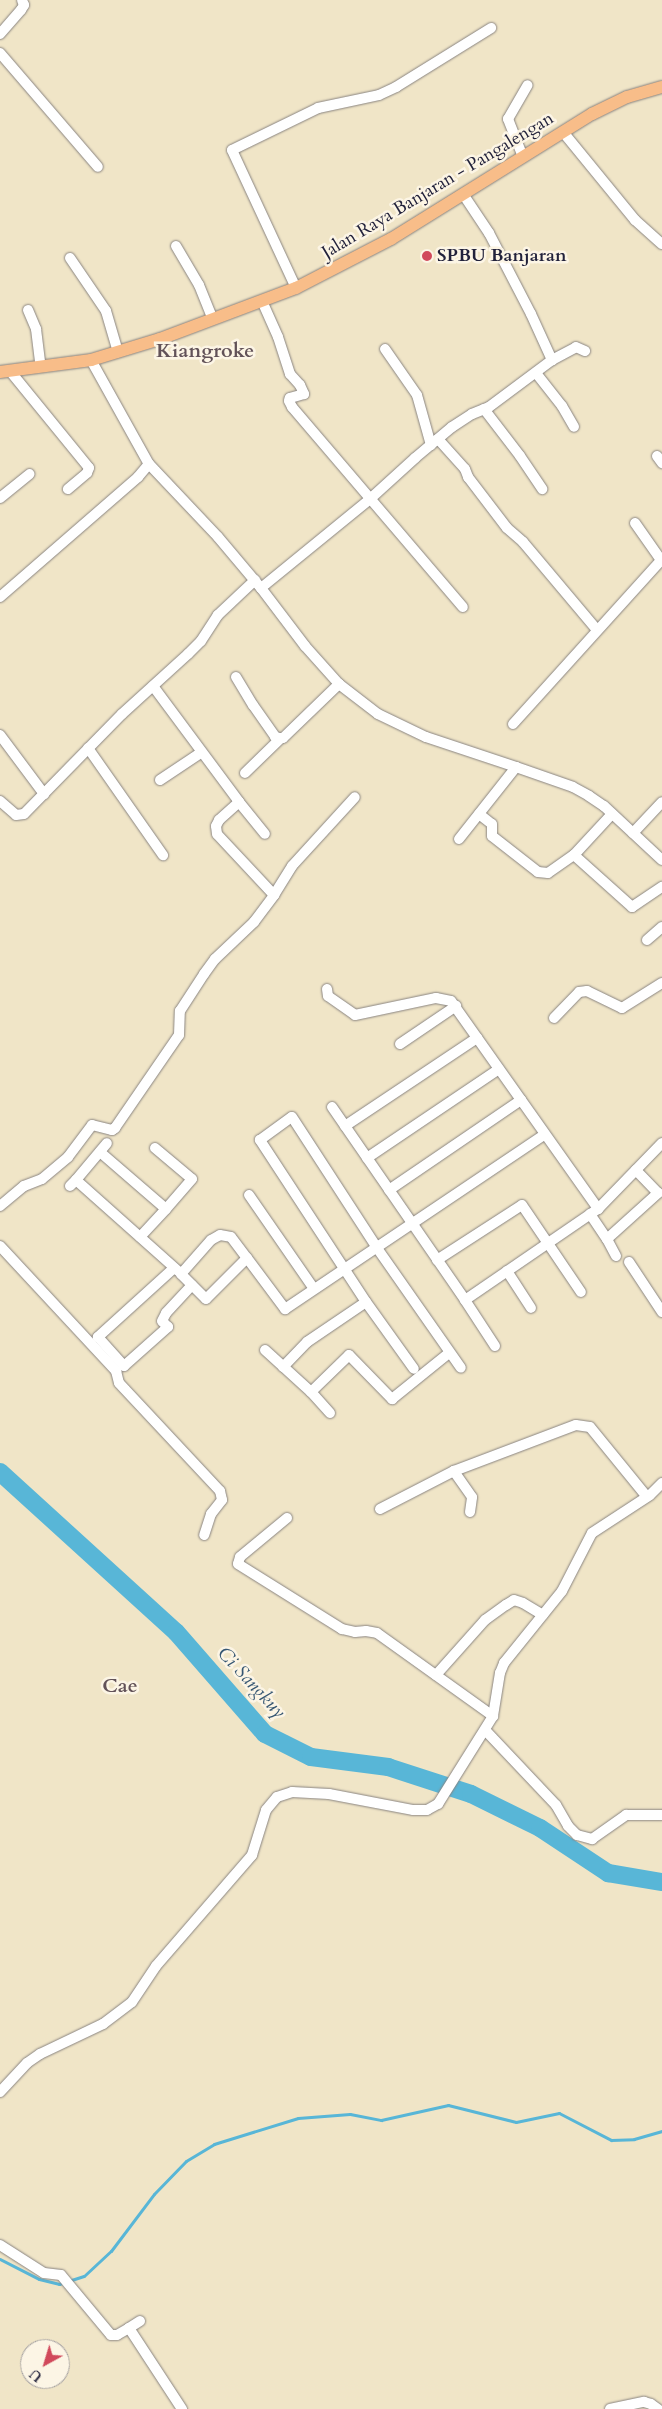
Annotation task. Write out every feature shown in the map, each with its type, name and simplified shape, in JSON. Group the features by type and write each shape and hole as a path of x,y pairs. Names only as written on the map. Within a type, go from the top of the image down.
{"main road":[{"name":"Jalan Raya Banjaran - Pangalengan","path":"5,371 91,360 213,319 296,288 361,256 592,114 627,97 662,87"}],"street":[{"path":"0,34 21,10 24,5 22,0"},
{"path":"296,288 232,150 318,108 379,95 396,88 491,28"},
{"path":"0,53 98,167"},
{"path":"523,157 508,119 528,85"},
{"path":"563,132 635,220 662,244"},
{"path":"463,194 488,233 532,314 552,360"},
{"path":"176,246 199,285 213,319"},
{"path":"70,258 106,311 118,352"},
{"path":"262,301 278,337 290,374 300,385 304,394 290,398 289,401 292,407 463,607"},
{"path":"28,310 36,329 41,367"},
{"path":"0,801 16,815 20,816 88,748 201,641 218,615 370,499 435,442 472,414 489,407 552,360 576,347 585,351"},
{"path":"385,349 417,395 435,442 465,469 468,477 507,528 523,542 597,630"},
{"path":"91,360 149,464 218,537 258,584 305,646 339,684 378,714 426,737 573,788 597,801 662,860"},
{"path":"5,371 88,468 86,473 68,489"},
{"path":"536,373 562,406 574,427"},
{"path":"484,409 520,456 542,489"},
{"path":"0,597 138,477 149,464"},
{"path":"0,498 30,474"},
{"path":"513,724 661,559 636,523"},
{"path":"236,677 275,737 281,738"},
{"path":"245,773 339,684"},
{"path":"154,686 239,802 265,834"},
{"path":"0,735 44,794"},
{"path":"88,748 164,855"},
{"path":"160,780 202,752"},
{"path":"460,839 516,767"},
{"path":"0,1206 24,1186 42,1179 48,1174 68,1156 92,1126 112,1130 114,1128 179,1035 180,1011 215,959 254,922 292,866 355,797"},
{"path":"239,802 219,820 216,826 217,834 274,895"},
{"path":"633,833 662,802"},
{"path":"479,814 492,824 492,836 538,872 548,873 574,855 612,814"},
{"path":"574,855 632,907 662,887"},
{"path":"647,940 662,927"},
{"path":"554,1018 579,992 587,991 622,1008 662,983"},
{"path":"326,990 328,996 355,1015 436,998 451,1001 545,1134 594,1211 606,1239 616,1256"},
{"path":"400,1044 456,1006"},
{"path":"345,1126 477,1038"},
{"path":"367,1158 500,1069"},
{"path":"389,1190 521,1100"},
{"path":"332,1107 495,1346"},
{"path":"414,1369 366,1302 260,1140 292,1117 376,1248 461,1368"},
{"path":"192,1285 166,1313 162,1321 168,1327 124,1366 98,1337 211,1240 220,1235 231,1237 285,1309 545,1134"},
{"path":"107,1143 73,1183 140,1237 206,1299 247,1258"},
{"path":"465,1300 594,1211 662,1143"},
{"path":"140,1237 192,1179 155,1148"},
{"path":"100,1152 166,1208"},
{"path":"606,1239 658,1193 636,1170"},
{"path":"249,1195 314,1289"},
{"path":"437,1260 522,1205 549,1242 581,1292"},
{"path":"0,1246 116,1371 119,1382 220,1490 222,1500 211,1514 204,1535"},
{"path":"628,1262 662,1312"},
{"path":"507,1271 531,1308"},
{"path":"283,1367 307,1342 366,1302"},
{"path":"265,1350 311,1392 330,1413"},
{"path":"311,1392 349,1355 392,1398 450,1353"},
{"path":"380,1509 454,1471 553,1432 584,1425 590,1427 647,1496"},
{"path":"454,1471 472,1497 470,1512"},
{"path":"0,2092 34,2059 103,2024 132,2002 156,1966 252,1856 266,1810 277,1798 292,1792 329,1794 413,1810 427,1810 438,1804 493,1716 500,1673 504,1663 518,1643 562,1591 592,1533 661,1487"},
{"path":"287,1518 240,1557 238,1564 342,1629 355,1632 366,1630 377,1632 493,1716"},
{"path":"436,1675 485,1620 514,1600 543,1615"},
{"path":"486,1730 556,1805 568,1826 577,1835 586,1839 592,1839 626,1815 662,1815"},
{"path":"0,2245 44,2273 61,2275 78,2292 111,2335 117,2335 140,2321"},
{"path":"129,2328 182,2409"},
{"path":"610,2409 644,2402 658,2409"}],"waterway":[{"name":"Ci Sangkuy","path":"0,1472 176,1632 265,1734 311,1757 388,1767 471,1794 540,1828 608,1873 662,1882"},
{"path":"0,2259 39,2279 59,2284 84,2276 111,2251 154,2194 186,2161 214,2144 298,2118 350,2114 381,2120 448,2105 516,2122 559,2113 611,2140 634,2139 662,2131"}],"place":[{"name":"SPBU Banjaran","path":"427,256"}],"district":[{"name":"Kiangroke","path":"205,350"},
{"name":"Cae","path":"120,1685"}]}
